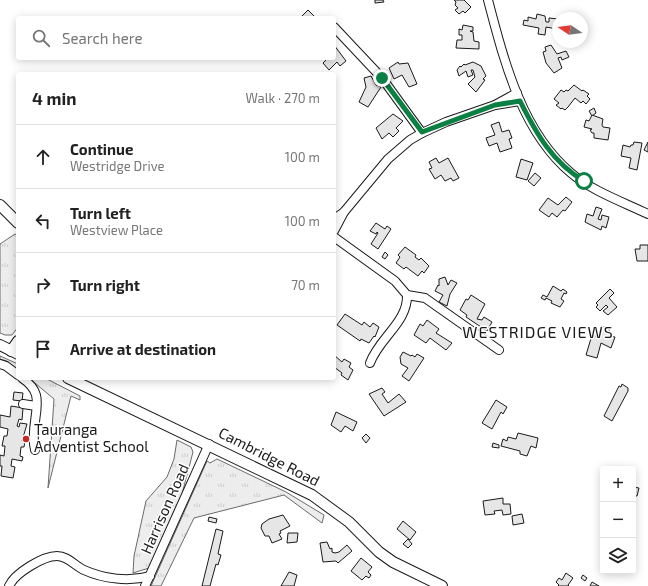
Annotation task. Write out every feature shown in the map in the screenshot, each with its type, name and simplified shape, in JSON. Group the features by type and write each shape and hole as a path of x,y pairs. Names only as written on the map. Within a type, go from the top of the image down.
{"main road":[{"path":"0,206 16,221"},
{"path":"0,345 14,353"},
{"name":"Cambridge Road","path":"72,380 209,444 312,495 349,522 379,552 393,562 442,586"}],"street":[{"path":"488,0 500,46 518,97 549,152 571,173 596,189 648,214"},
{"path":"336,29 382,78 422,132"},
{"path":"336,227 344,212 388,159 422,132 518,97"},
{"path":"336,218 344,212"},
{"path":"336,238 395,281 407,294 425,298 499,350"},
{"path":"370,363 404,312 407,303 407,294"},
{"path":"0,364 6,366 16,374"},
{"path":"25,380 29,383 36,395 33,432 35,450"},
{"path":"23,404 36,406"},
{"name":"Harrison Road","path":"145,586 209,444"},
{"path":"9,586 21,570 57,556 67,558 83,570 101,576 131,580 150,576"}],"green space":[{"path":"16,235 16,330 12,335 0,333 0,244"},
{"path":"0,356 16,363 16,368 7,361 0,359"},
{"path":"31,380 49,380 80,396 80,400 71,396 48,488 54,399"},
{"path":"177,440 191,447 193,452 182,494 149,568 133,573 134,556 146,501 167,477 174,459"},
{"path":"217,459 286,492 324,515 322,523 284,495 194,518 161,586 151,586 207,461 210,463"}],"building":[{"path":"375,0 383,0 384,2 375,3"},
{"path":"454,0 464,0 471,7 465,13 463,11 459,14 455,10 458,8 455,5 456,2"},
{"path":"308,10 314,16 302,16"},
{"path":"537,14 545,16 546,22 549,22 549,18 552,18 552,28 546,27 545,35 538,34 539,28 523,25 524,20 528,21 528,17 536,19"},
{"path":"463,25 473,27 473,31 470,31 473,32 474,41 479,42 479,49 456,48 457,40 462,40 462,35 459,35 459,29 462,30"},
{"path":"551,45 557,54 566,51 569,57 562,60 561,57 558,58 562,68 554,73 546,63 543,52 546,51 545,47"},
{"path":"336,48 346,61 340,66 337,62 329,70 323,63 326,60 336,60"},
{"path":"398,62 399,64 408,63 417,84 409,87 402,75 394,79 389,68"},
{"path":"473,62 481,66 486,76 483,79 485,80 476,92 468,84 475,77 473,70 471,70 473,75 468,77 466,71 459,76 457,70 464,64"},
{"path":"371,76 376,85 381,87 368,107 359,102 366,87 364,78"},
{"path":"574,85 589,94 587,96 590,99 586,104 583,101 581,103 575,98 565,110 562,108 561,109 556,105 559,103 554,99 561,90 564,92 566,90 568,91"},
{"path":"594,108 596,113 592,116 589,111"},
{"path":"393,114 403,121 396,128 399,131 393,137 389,133 382,139 376,128"},
{"path":"592,115 603,119 603,127 610,128 608,140 594,138 594,133 590,130 592,129 584,127 586,120 589,121"},
{"path":"499,122 502,132 509,130 512,138 509,139 512,148 500,152 497,143 489,146 486,138 495,135 491,125"},
{"path":"634,142 642,143 637,170 629,168 631,158 621,156 623,145 630,147"},
{"path":"648,142 648,152 644,150"},
{"path":"436,158 439,163 448,158 459,178 453,181 451,178 445,181 441,175 435,179 429,169 432,168 429,162"},
{"path":"521,159 533,163 527,180 516,177"},
{"path":"535,173 541,178 534,186 528,181"},
{"path":"566,197 572,202 565,211 563,210 557,217 552,213 549,217 539,210 548,198 558,205"},
{"path":"596,207 602,209 598,219 601,220 602,215 609,217 606,228 602,226 601,230 585,222 587,214 593,216"},
{"path":"376,223 385,229 387,226 391,229 378,249 371,244 378,233 377,232 376,234 370,231"},
{"path":"640,245 648,245 648,261 637,261 635,249 640,249"},
{"path":"405,247 416,255 415,257 419,260 421,258 429,266 424,273 422,271 418,276 406,267 404,269 396,263 400,257 398,255"},
{"path":"385,252 388,255 385,259 382,257"},
{"path":"445,277 448,285 451,280 457,283 450,294 447,306 439,302 443,295 435,291 438,285 439,286 439,279"},
{"path":"553,286 561,291 563,289 567,292 566,294 564,293 561,299 564,301 560,307 551,303 552,301 546,298 545,300 541,298 543,295 547,297"},
{"path":"610,289 614,293 609,298 617,307 608,315 603,311 608,307 606,305 600,311 596,307 598,305 596,303"},
{"path":"471,295 485,304 477,319 482,320 484,317 492,322 487,331 466,317 467,315 460,310 466,299 468,300"},
{"path":"345,314 362,325 364,322 370,327 373,323 379,327 375,337 374,336 369,343 361,339 360,341 337,325"},
{"path":"427,320 439,329 436,333 452,343 446,350 430,338 426,343 414,335 420,324 423,326"},
{"path":"601,326 609,329 610,336 615,337 611,348 601,343 597,358 586,355 592,335 598,337"},
{"path":"403,352 415,357 417,354 424,358 409,381 402,376 408,368 401,364 400,357"},
{"path":"336,357 342,362 344,359 351,363 349,367 353,370 348,380 341,375 342,373 336,368"},
{"path":"622,384 628,388 628,391 612,421 604,416 619,386 621,387"},
{"path":"382,388 385,392 382,394 388,403 399,394 406,402 384,416 369,394"},
{"path":"14,392 23,393 22,401 13,400"},
{"path":"496,400 507,407 503,414 501,412 492,429 482,423"},
{"path":"11,406 23,408 22,420 19,419 17,426 19,427 20,423 27,424 22,441 25,441 24,447 21,447 20,456 23,457 22,461 12,459 11,466 15,467 13,478 1,476 2,466 0,466 0,455 4,456 5,446 2,446 4,436 7,436 8,429 0,427 0,415 10,417"},
{"path":"336,412 357,422 353,431 345,426 341,432 331,425"},
{"path":"518,433 538,438 536,448 531,446 527,456 520,454 520,451 501,446 503,439 507,441 508,437 516,439"},
{"path":"366,434 370,438 366,443 362,438"},
{"path":"493,443 499,445 499,448 492,447"},
{"path":"636,488 639,488 636,496"},
{"path":"503,498 503,504 510,504 511,514 503,515 502,510 494,511 495,514 485,515 483,501"},
{"path":"522,514 524,523 513,525 512,516"},
{"path":"283,515 290,526 280,531 281,533 279,534 282,539 272,543 269,536 265,536 261,528 262,524 269,519"},
{"path":"209,517 217,519 216,523 208,521"},
{"path":"403,521 416,532 410,540 397,529"},
{"path":"216,529 223,531 218,554 221,555 218,565 216,564 210,586 202,586"},
{"path":"288,533 298,533 297,542 287,543"},
{"path":"408,539 412,544 408,548 403,544"},
{"path":"327,542 330,549 332,548 332,552 339,552 347,545 352,551 338,563 336,561 323,562 320,543"},
{"path":"361,558 372,567 368,572 371,575 369,578 366,576 362,580 351,571"},
{"path":"289,572 297,575 294,586 281,586"},
{"path":"566,573 573,578 568,585 569,586 558,586 559,585 556,582 559,578 562,580"},
{"path":"583,575 587,578 585,581 581,578"},
{"path":"592,582 599,586 590,586"}],"place":[{"name":"Tauranga Adventist School","path":"26,439"}],"district":[{"name":"WESTRIDGE VIEWS","path":"538,332"}],"route":[{"path":"382,78 422,132 495,105 520,101 549,152 571,173 584,181"}]}
